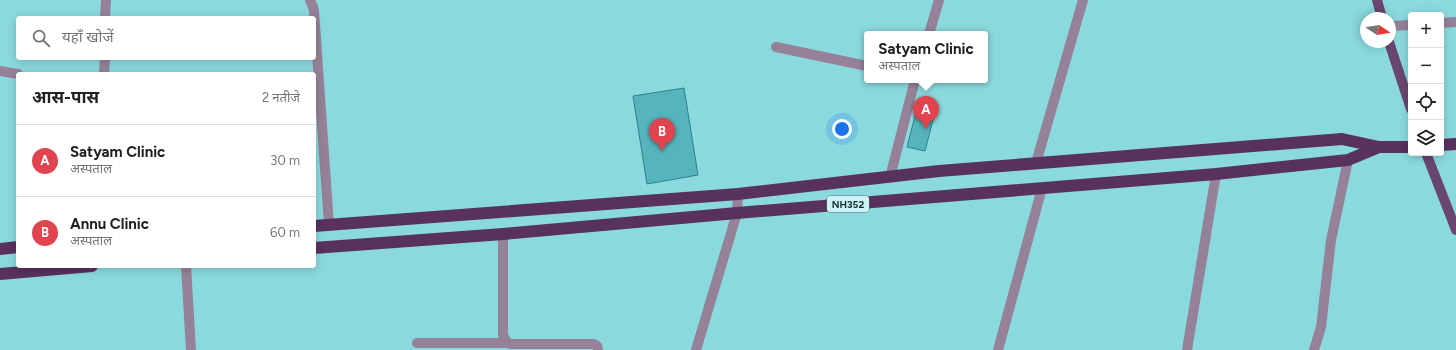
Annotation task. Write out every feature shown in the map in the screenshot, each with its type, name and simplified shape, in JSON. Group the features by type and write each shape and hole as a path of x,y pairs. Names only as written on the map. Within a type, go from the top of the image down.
{"highway":[{"name":"NH352","path":"316,226 738,194 938,171 1342,139 1378,147 1408,147"},
{"path":"1444,145 1456,144"},
{"name":"NH352","path":"316,248 503,234 737,213 1216,174 1348,160 1378,147"},
{"path":"0,249 16,247"},
{"path":"0,274 69,268"}],"main road":[{"path":"1377,0 1380,12"},
{"path":"1392,48 1408,99"},
{"path":"1427,156 1456,230"}],"street":[{"path":"105,16 106,0"},
{"path":"310,0 314,16"},
{"path":"930,31 940,0"},
{"path":"1036,163 1083,0"},
{"path":"1444,23 1456,22"},
{"path":"1396,26 1408,25"},
{"path":"316,40 329,225"},
{"path":"776,47 864,65"},
{"path":"104,72 105,60"},
{"path":"0,71 16,74"},
{"path":"890,177 914,83"},
{"path":"1314,350 1321,327 1331,240 1348,160"},
{"path":"1187,350 1216,174"},
{"path":"998,350 1042,188"},
{"path":"696,350 737,213 738,194"},
{"path":"503,234 503,335 507,343"},
{"path":"186,268 191,350"},
{"path":"417,343 594,344 597,346 598,350"}],"building":[{"path":"684,88 698,175 647,184 633,96"},
{"path":"916,112 934,116 925,151 907,147"}],"place":[{"name":"Satyam Clinic","path":"926,129"},
{"name":"Annu Clinic","path":"662,151"}]}
